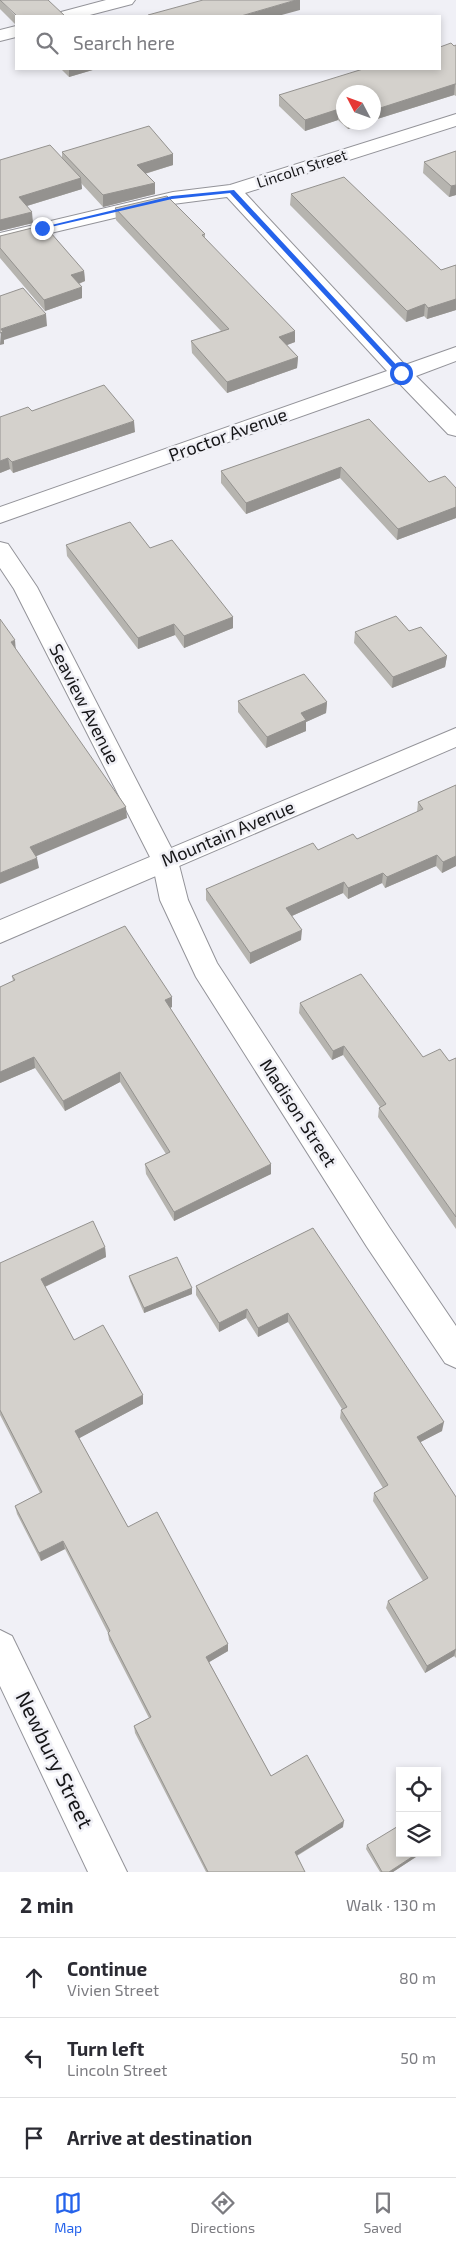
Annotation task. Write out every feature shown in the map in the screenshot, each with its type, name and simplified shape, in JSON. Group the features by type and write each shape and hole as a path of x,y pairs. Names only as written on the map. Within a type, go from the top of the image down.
{"street":[{"path":"71,15 126,0"},
{"path":"0,36 15,31"},
{"name":"Lincoln Street","path":"0,240 42,228 172,198 232,191 456,120"},
{"path":"232,191 401,373 456,429"},
{"name":"Proctor Avenue","path":"0,515 456,354"},
{"name":"Seaview Avenue","path":"0,550 24,587 165,861"},
{"name":"Mountain Avenue","path":"0,932 456,737"},
{"name":"Madison Street","path":"165,861 174,900 206,969 378,1237 456,1353"},
{"name":"Newbury Street","path":"0,1648 108,1872"}],"building":[{"path":"0,0 48,0 64,15 16,15"},
{"path":"203,0 296,0 244,15 148,15"},
{"path":"451,43 454,46 456,45 456,84 381,108 381,85 336,85 336,110 305,120 279,95 360,70 441,70 441,47"},
{"path":"149,126 173,154 137,165 155,183 103,195 62,152"},
{"path":"50,145 81,178 19,197 32,212 0,220 0,160"},
{"path":"456,151 456,185 451,186 424,162"},
{"path":"344,177 441,270 456,265 456,299 428,308 425,304 407,311 291,194"},
{"path":"167,196 295,331 279,337 298,357 227,382 191,341 229,329 115,208"},
{"path":"44,225 84,271 71,275 82,287 44,300 0,248 0,236"},
{"path":"23,288 46,314 1,329 3,332 0,333 0,296"},
{"path":"104,385 134,421 12,462 8,458 0,461 0,417 28,407 32,411"},
{"path":"369,419 429,482 445,476 456,488 456,507 398,529 341,467 246,503 221,471"},
{"path":"130,522 150,548 172,540 233,617 184,636 174,624 138,638 66,545"},
{"path":"396,616 409,631 421,627 447,656 393,677 355,632"},
{"path":"0,619 15,640 11,642 126,807 30,847 37,858 0,873"},
{"path":"304,674 327,702 301,713 306,720 267,737 238,701"},
{"path":"456,785 456,856 443,862 437,855 387,877 383,873 348,888 344,882 286,908 302,930 250,953 206,889 313,843 318,850 353,834 357,839 423,809 418,802"},
{"path":"125,926 172,997 165,1000 271,1164 174,1212 145,1164 170,1152 120,1072 63,1101 34,1057 0,1072 0,987 15,980 12,976"},
{"path":"361,974 423,1057 440,1049 449,1061 456,1058 456,1217 379,1108 386,1104 344,1046 333,1051 300,1003"},
{"path":"93,1221 105,1247 41,1279 74,1340 103,1325 143,1395 75,1431 128,1527 157,1512 228,1644 206,1657 271,1776 307,1755 344,1821 295,1852 305,1872 208,1872 134,1726 151,1717 108,1633 110,1631 63,1541 39,1553 15,1506 42,1492 0,1410 0,1263"},
{"path":"313,1228 444,1422 417,1437 456,1497 456,1649 427,1666 388,1601 428,1578 374,1493 388,1485 341,1410 347,1407 288,1313 258,1328 247,1309 219,1323 196,1286"},
{"path":"177,1257 192,1288 144,1308 129,1276"},
{"path":"396,1827 396,1857 412,1857 389,1872 382,1872 367,1845"}],"route":[{"path":"42,228 172,198 232,191 401,373"}]}
